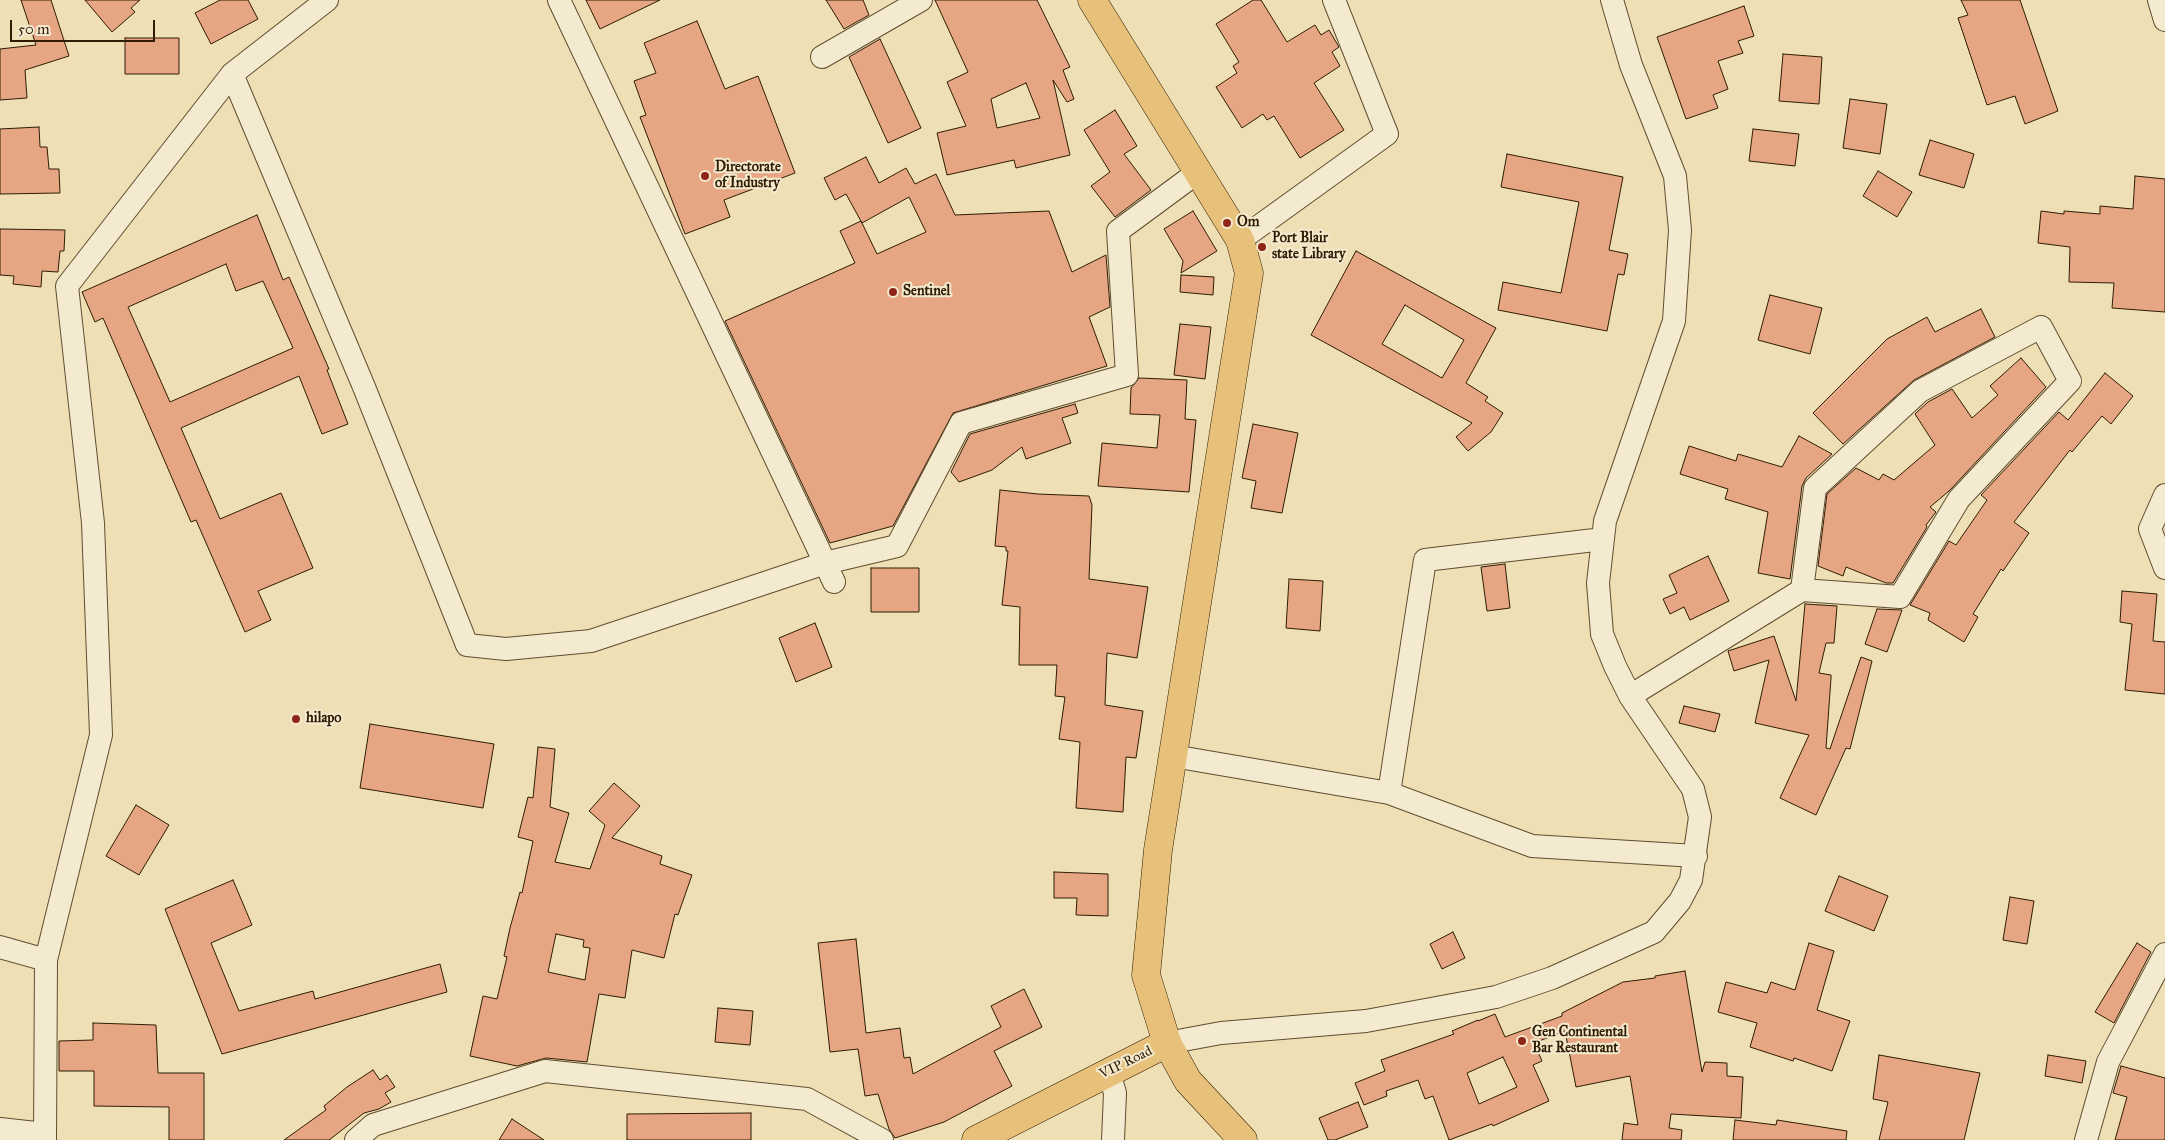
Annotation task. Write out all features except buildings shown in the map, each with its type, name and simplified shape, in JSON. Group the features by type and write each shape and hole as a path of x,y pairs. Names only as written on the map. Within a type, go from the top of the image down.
{"main road":[{"path":"1092,0 1240,240 1250,273 1158,850 1146,975 1167,1043"},
{"name":"VIP Road","path":"976,1140 1167,1043 1188,1081 1243,1140"}],"street":[{"path":"0,1129 45,1137 46,960 101,735 93,523 67,286 232,74 327,0"},
{"path":"559,0 829,573"},
{"path":"822,57 921,0"},
{"path":"1240,240 1387,134 1334,0"},
{"path":"1167,1043 1221,1033 1366,1021 1496,997 1552,978 1654,932 1680,901 1691,880 1696,856 1700,817 1693,789 1630,696 1602,634 1598,583 1605,520 1674,321 1680,230 1675,176 1631,65 1612,0"},
{"path":"2159,0 2165,20"},
{"path":"232,74 364,387 467,645 506,649 591,641 829,573 897,546 961,423 1127,375 1118,231 1198,172"},
{"path":"1630,696 1802,590 1900,597 1959,499 2070,381 2040,327 1920,391 1815,488 1802,590"},
{"path":"2165,495 2150,529 2165,568"},
{"path":"1389,793 1425,560 1603,539"},
{"path":"1174,756 1389,793 1532,846 1696,856"},
{"path":"0,947 46,960"},
{"path":"2086,1140 2108,1062 2165,954"},
{"path":"356,1140 373,1125 545,1071 807,1099 882,1140"},
{"path":"1108,1072 1115,1093 1113,1140"}],"place":[{"name":"Directorate of Industry","path":"705,176"},
{"name":"Om","path":"1227,223"},
{"name":"Port Blair state Library","path":"1262,247"},
{"name":"Sentinel","path":"893,292"},
{"name":"hilapo","path":"296,719"},
{"name":"Gen Continental Bar Restaurant","path":"1522,1041"}]}
